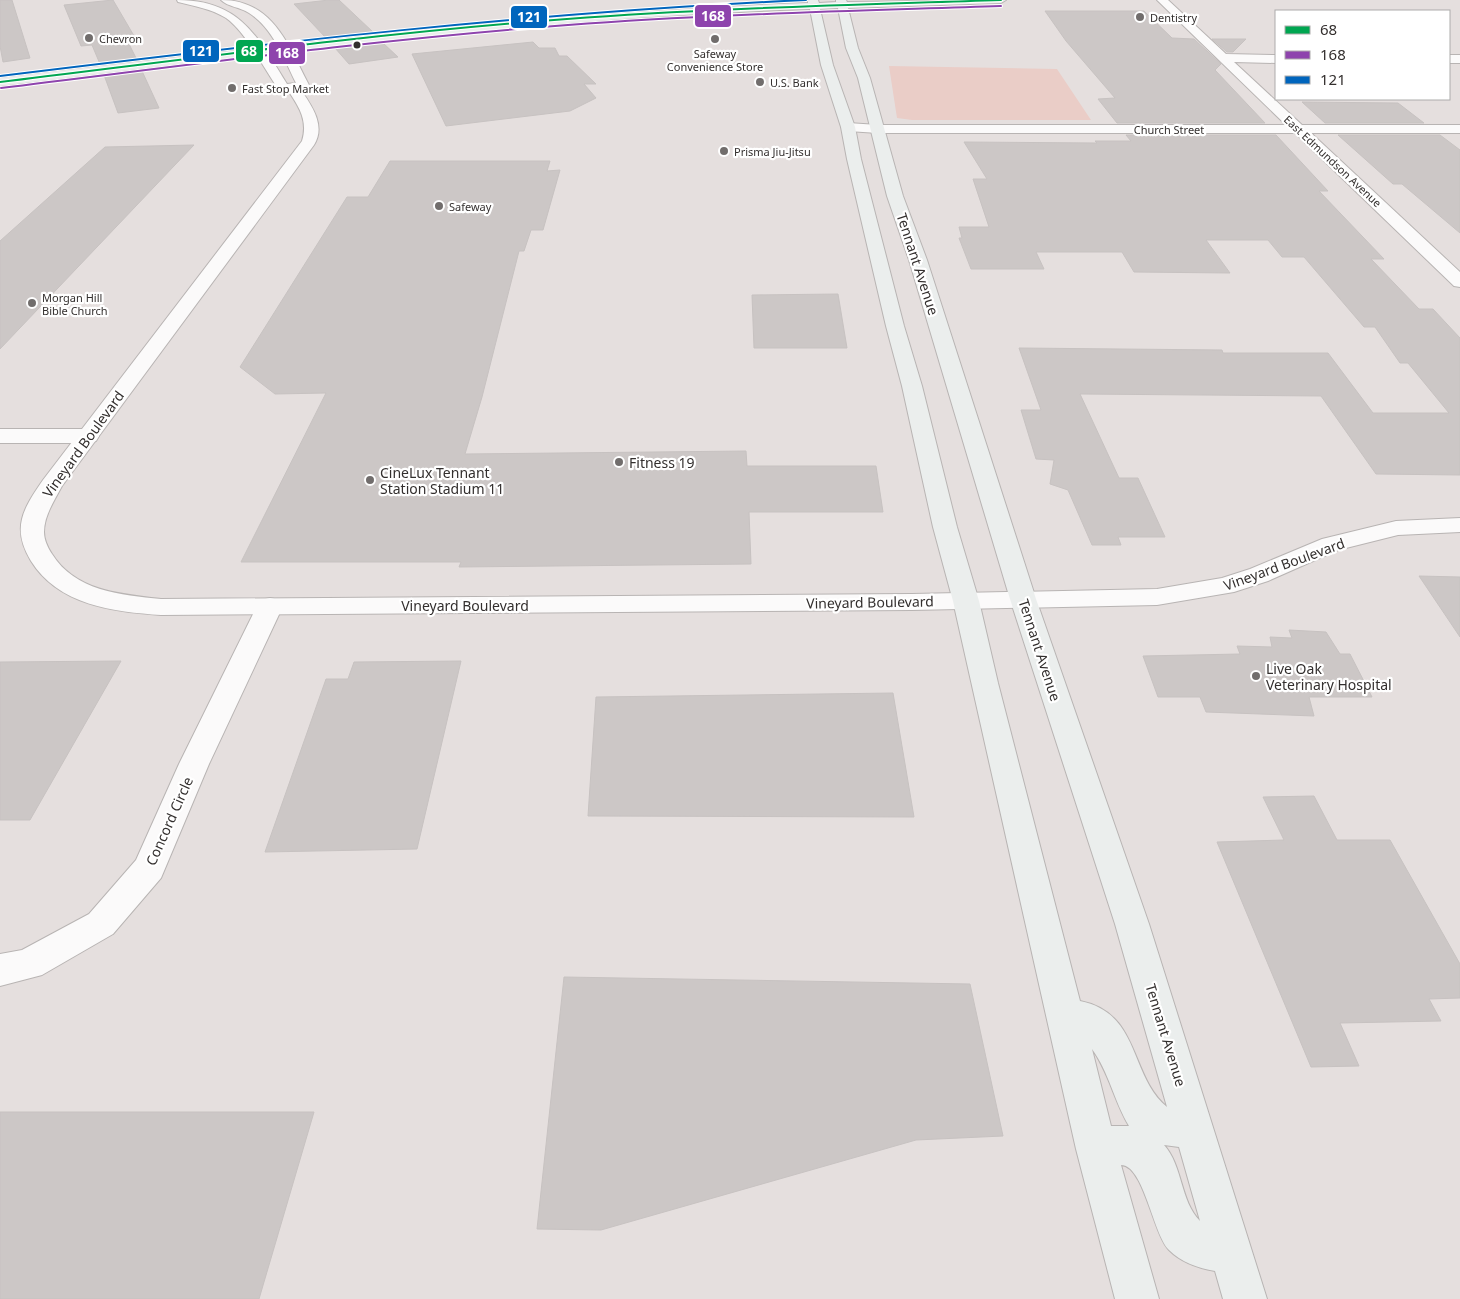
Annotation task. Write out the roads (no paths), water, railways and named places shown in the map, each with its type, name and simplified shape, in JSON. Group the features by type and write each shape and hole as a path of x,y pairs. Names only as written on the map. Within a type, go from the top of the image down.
{"main road":[{"path":"0,82 256,47 526,16 785,0"},
{"path":"280,44 566,19 813,3 1001,0"},
{"name":"Tennant Avenue","path":"841,2 852,48 864,78 896,196 1023,599 1132,924 1245,1299"},
{"path":"813,3 827,65 848,129 895,326 912,386 944,528 966,601 1096,1149 1137,1299"},
{"path":"0,75 256,47"},
{"path":"1065,1015 1092,1021 1108,1037 1116,1050 1126,1079 1142,1112 1158,1125 1180,1130 1194,1127"},
{"path":"1096,1149 1129,1145 1144,1152 1154,1164 1177,1225 1193,1243 1231,1252"}],"street":[{"name":"Vineyard Boulevard","path":"182,0 214,8 230,16 240,26 283,87 293,89 311,117 313,133 309,142 51,484 37,509 32,531 34,545 42,562 59,578 81,592 106,600 134,605 270,606 966,601 1157,597 1225,586 1259,575 1331,544 1396,528 1460,525"},
{"path":"226,0 252,10 259,16 280,44 303,85 293,89"},
{"name":"East Edmundson Avenue","path":"1162,0 1460,282"},
{"path":"1224,58 1275,59"},
{"name":"Church Street","path":"848,129 1460,129"},
{"path":"0,436 88,436"},
{"name":"Concord Circle","path":"0,970 29,964 101,924 149,868 194,764 270,606"}],"place":[{"name":"Dentistry","path":"1140,17"},
{"name":"Chevron","path":"89,38"},
{"name":"Safeway Convenience Store","path":"715,39"},
{"name":"U.S. Bank","path":"760,82"},
{"name":"Fast Stop Market","path":"232,88"},
{"name":"Prisma Jiu-Jitsu","path":"724,151"},
{"name":"Safeway","path":"439,206"},
{"name":"Morgan Hill Bible Church","path":"32,303"},
{"name":"Fitness 19","path":"619,462"},
{"name":"CineLux Tennant Station Stadium 11","path":"370,480"},
{"name":"Live Oak Veterinary Hospital","path":"1256,676"}]}
